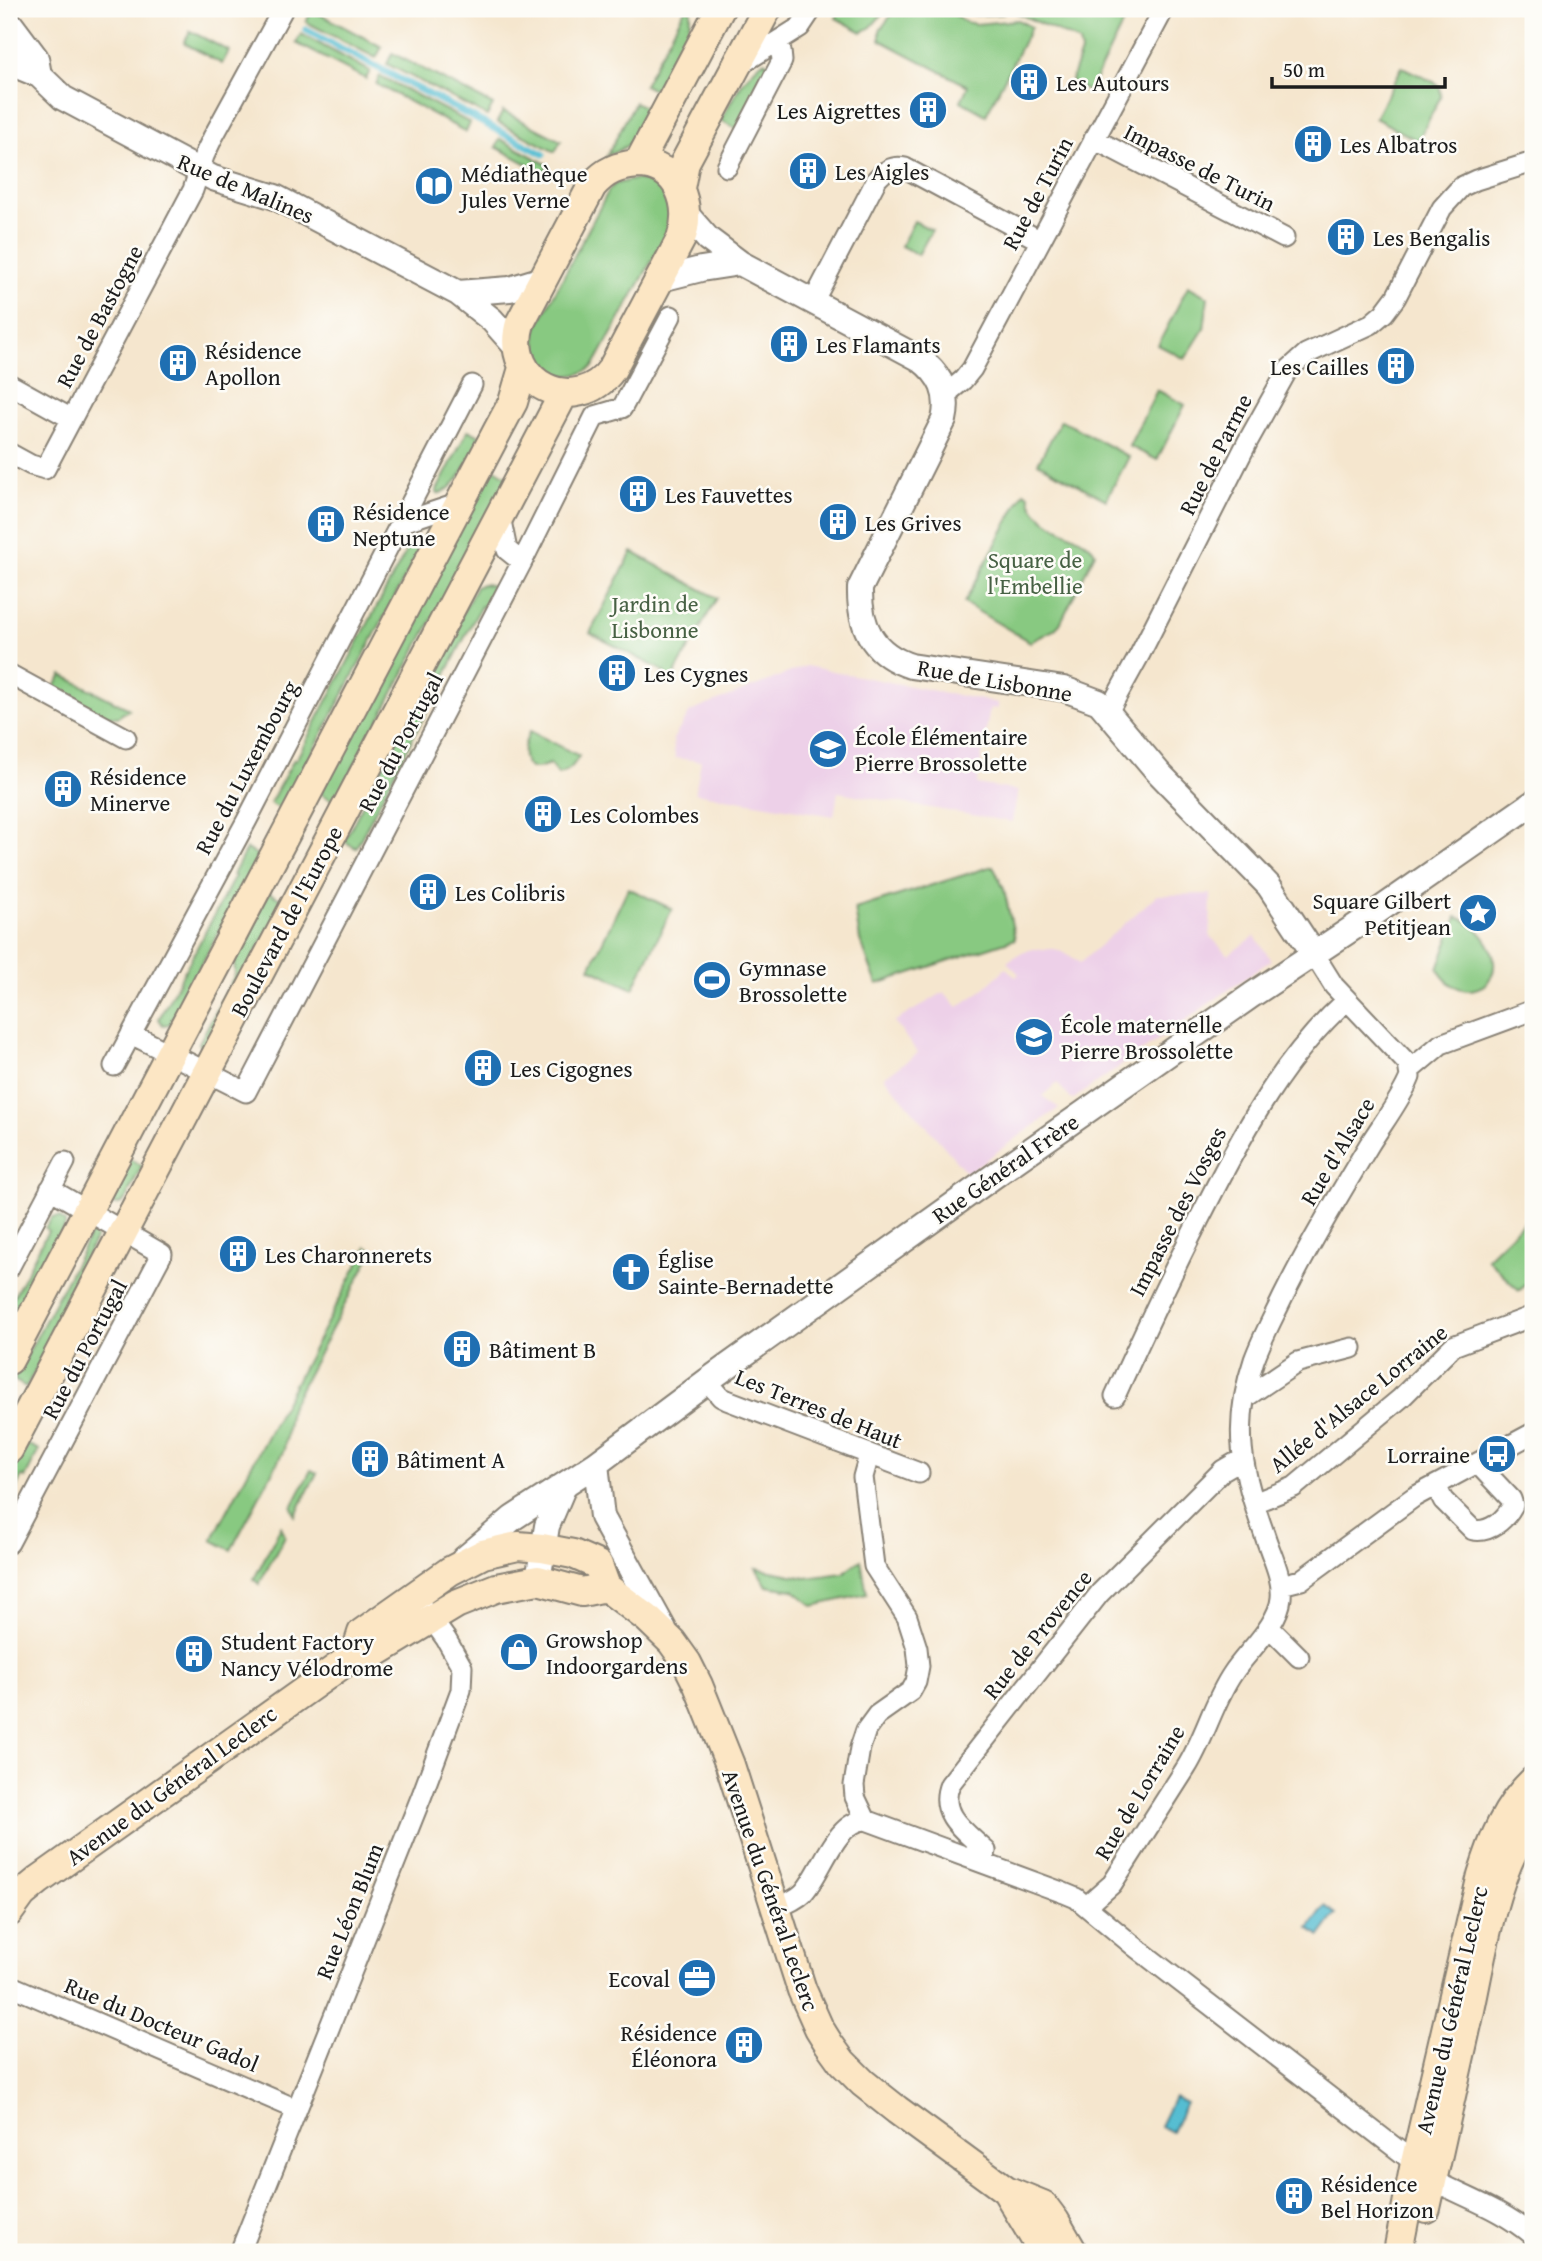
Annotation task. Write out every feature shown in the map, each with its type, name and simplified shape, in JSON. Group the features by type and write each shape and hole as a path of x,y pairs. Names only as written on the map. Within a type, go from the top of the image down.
{"main road":[{"path":"683,201 662,171 638,164 720,9"},
{"path":"520,358 532,380 546,389 564,393 578,392 604,381 681,239 685,228 685,162 768,9"},
{"name":"Boulevard de l'Europe","path":"9,1360 513,402 520,358 517,334 543,279 592,186 610,170 638,164"},
{"name":"Boulevard de l'Europe","path":"9,1449 564,393"},
{"name":"Avenue du Général Leclerc","path":"355,1655 362,1633 450,1571 497,1550 518,1546 542,1548 573,1554 598,1565 606,1587 647,1618 672,1642 698,1685 720,1739 811,2011 842,2062 897,2110 1006,2190 1043,2204 1073,2252"},
{"name":"Avenue du Général Leclerc","path":"13,1898 355,1655 375,1653 456,1604 496,1588 538,1580 582,1592 606,1587"},
{"name":"Avenue du Général Leclerc","path":"1416,2252 1424,2172 1468,1930 1491,1845 1511,1806 1533,1781"},
{"name":"Avenue du Général Leclerc","path":"1398,2252 1424,2172 1506,1868 1523,1831 1533,1817"},
{"name":"Avenue du Général Leclerc","path":"1006,2190 1043,2252"}],"street":[{"name":"Rue de Bastogne","path":"9,384 72,419 197,183 204,156 213,137 283,9"},
{"path":"737,66 800,27 812,9"},
{"name":"Rue de Turin","path":"946,394 972,369 1164,9"},
{"name":"Rue de Malines","path":"9,22 36,58 39,75"},
{"path":"727,167 782,61 781,51 776,43"},
{"name":"Rue de Malines","path":"9,51 22,68 39,75 63,98 213,178 275,197 458,293 492,320 520,358"},
{"name":"Impasse de Turin","path":"1094,139 1284,238"},
{"name":"Rue de Parme","path":"1108,712 1287,371 1306,354 1362,329 1384,313 1396,296 1441,208 1461,187 1533,162"},
{"path":"813,302 877,179 890,168 905,168 1039,240"},
{"path":"683,201 708,239 740,263 920,359 938,376 946,394"},
{"path":"661,279 740,263"},
{"path":"458,293 510,289 543,279"},
{"name":"Rue du Portugal","path":"206,1073 246,1092 522,562 595,416 622,408 671,316"},
{"name":"Rue du Luxembourg","path":"114,1066 240,832 472,386"},
{"name":"Rue de Lisbonne","path":"946,394 944,420 860,588 861,611 867,630 885,654 899,662 928,669 1064,689 1099,702 1158,772 1269,886 1314,954"},
{"path":"9,453 45,469 72,419"},
{"path":"403,522 460,503"},
{"path":"500,516 506,550 522,562"},
{"path":"9,674 126,738"},
{"name":"Rue Général Frère","path":"450,1571 513,1518 596,1464 707,1381 1171,1051 1532,807"},
{"path":"1314,954 1334,986 1408,1064 1410,1070 1441,1044 1533,1010"},
{"name":"Impasse des Vosges","path":"1115,1396 1170,1276 1243,1133 1295,1055 1348,1000"},
{"path":"131,1034 206,1073"},
{"name":"Rue d'Alsace","path":"1280,1585 1242,1459 1240,1437 1254,1362 1299,1263 1407,1085 1410,1070"},
{"path":"9,1268 65,1161"},
{"path":"50,1189 124,1232"},
{"name":"Rue du Portugal","path":"9,1543 162,1254 124,1232"},
{"name":"Allée d'Alsace Lorraine","path":"1254,1503 1294,1487 1401,1398 1453,1346 1533,1316"},
{"path":"1246,1397 1298,1362 1352,1348"},
{"name":"Les Terres de Haut","path":"707,1381 727,1400 919,1473"},
{"path":"1280,1585 1301,1580 1414,1497 1533,1433"},
{"path":"866,1820 855,1797 854,1785 866,1730 877,1715 911,1691 919,1667 917,1648 907,1617 874,1566 863,1477 869,1455"},
{"name":"Rue de Provence","path":"983,1863 986,1851 952,1818 946,1804 950,1784 1100,1593 1223,1470 1242,1459"},
{"path":"596,1464 602,1517 672,1642"},
{"path":"1436,1486 1443,1500 1473,1530 1487,1530 1499,1523 1513,1505 1511,1499 1478,1464"},
{"path":"538,1580 542,1548 553,1508 564,1486"},
{"name":"Rue de Lorraine","path":"1087,1906 1112,1884 1196,1752 1232,1674 1269,1626 1279,1607 1280,1585"},
{"name":"Rue Léon Blum","path":"240,2252 461,1690 461,1667 446,1639 414,1595"},
{"path":"1269,1626 1299,1657"},
{"path":"775,1909 805,1891 849,1825 866,1820 1065,1893 1087,1906 1134,1946 1424,2172 1509,2218 1533,2236"},
{"name":"Rue du Docteur Gadol","path":"9,1985 296,2109"}],"shaded area":[{"name":"École Élémentaire Pierre Brossolette","path":"806,666 998,703 998,709 990,708 977,784 1018,791 1012,822 838,792 834,816 695,793 701,761 675,758 673,739 690,712"},
{"name":"École maternelle Pierre Brossolette","path":"1211,894 1210,936 1228,955 1255,936 1271,960 1072,1100 1057,1083 1042,1096 1059,1108 967,1173 884,1077 918,1053 894,1022 944,992 958,1007 980,992 1006,968 1016,977 1019,974 1007,962 1032,949 1055,949 1080,963 1157,895"}],"green space":[{"path":"685,9 691,9 687,42 663,95 644,85"},
{"path":"841,9 887,9 871,27 862,32 836,18"},
{"path":"896,9 948,9 965,22 976,24 1018,20 1031,27 986,115 961,101 968,86 880,40 880,30"},
{"path":"959,9 994,9 1004,14 976,15"},
{"path":"1008,9 1130,9 1089,92 1071,80 1081,52 1079,43"},
{"path":"312,10 382,47 376,58 306,22"},
{"path":"190,31 229,51 222,64 184,43"},
{"path":"301,34 370,71 366,79 296,43"},
{"path":"392,53 493,105 487,116 387,64"},
{"path":"763,61 768,63 769,68 737,129 721,120 744,81"},
{"path":"1402,67 1434,82 1440,88 1441,96 1418,141 1375,118"},
{"path":"380,76 470,123 466,132 376,84"},
{"path":"635,102 653,112 635,139 607,156"},
{"path":"503,111 561,141 555,152 497,122"},
{"path":"500,139 548,165 544,173 496,147"},
{"path":"636,179 656,186 670,202 673,216 668,232 593,367 570,375 549,370 541,364 536,354 536,329 609,190 615,184"},
{"path":"914,221 932,230 918,255 901,246"},
{"path":"1188,286 1208,297 1204,329 1185,359 1158,345"},
{"path":"1157,390 1185,405 1157,460 1129,446"},
{"path":"1061,420 1129,457 1106,500 1038,463"},
{"path":"468,430 482,437 458,479 445,491 437,494 436,492"},
{"path":"490,466 508,477 335,802 320,793"},
{"name":"Square de l'Embellie","path":"1024,492 1029,495 1040,516 1091,546 1095,553 1060,624 1030,642 964,603"},
{"path":"411,542 418,545 418,553 282,810 270,803 294,759 296,760"},
{"name":"Jardin de Lisbonne","path":"632,552 717,598 669,684 661,680 665,672 590,633"},
{"path":"482,584 492,586 495,592 488,609 481,606 356,848 344,841 476,587"},
{"path":"62,675 129,709 118,717 106,716 54,688"},
{"path":"530,731 579,756 571,768 558,774 550,764 530,768 525,759 524,746"},
{"path":"246,849 259,856 170,1024 163,1025 159,1019 235,876 233,875"},
{"path":"993,866 1004,889 1015,939 877,984 860,940 855,909"},
{"path":"628,888 672,909 633,989 590,968"},
{"path":"268,892 284,901 204,1049 201,1048 199,1043 235,975 234,959"},
{"path":"1457,917 1478,930 1492,951 1494,959 1493,971 1487,983 1473,989 1466,990 1453,985 1438,969"},
{"path":"130,1159 142,1166 129,1195 122,1203 115,1205 110,1200 110,1195"},
{"path":"59,1217 65,1222 65,1226 9,1331 9,1306 48,1231 45,1228 52,1218"},
{"path":"1527,1219 1533,1225 1533,1278 1519,1291 1487,1258"},
{"path":"91,1233 95,1239 64,1299 65,1316 26,1387 14,1380"},
{"path":"367,1247 373,1251 290,1408 284,1450 231,1550 212,1540"},
{"path":"27,1444 39,1450 25,1478 22,1476 9,1504 9,1476"},
{"path":"311,1470 317,1473 295,1516 292,1507"},
{"path":"281,1526 285,1536 259,1584 254,1579"},
{"path":"861,1560 867,1594 813,1606 793,1590 767,1586 756,1568 806,1578 843,1573"}],"water":[{"path":"1325,1906 1336,1914 1320,1936 1309,1928"},
{"path":"1174,2097 1186,2103 1172,2132 1160,2126"}],"waterway":[{"path":"306,30 543,154"}],"place":[{"name":"Les Autours","path":"1029,82"},
{"name":"Les Aigrettes","path":"928,110"},
{"name":"Les Albatros","path":"1313,144"},
{"name":"Les Aigles","path":"808,171"},
{"name":"Médiathèque Jules Verne","path":"434,186"},
{"name":"Les Bengalis","path":"1346,237"},
{"name":"Les Flamants","path":"789,344"},
{"name":"Résidence Apollon","path":"178,363"},
{"name":"Les Cailles","path":"1396,366"},
{"name":"Les Fauvettes","path":"638,494"},
{"name":"Les Grives","path":"838,522"},
{"name":"Résidence Neptune","path":"326,524"},
{"name":"Les Cygnes","path":"617,673"},
{"name":"École Élémentaire Pierre Brossolette","path":"828,749"},
{"name":"Résidence Minerve","path":"63,789"},
{"name":"Les Colombes","path":"543,814"},
{"name":"Les Colibris","path":"428,892"},
{"name":"Square Gilbert Petitjean","path":"1478,913"},
{"name":"Gymnase Brossolette","path":"712,980"},
{"name":"École maternelle Pierre Brossolette","path":"1034,1037"},
{"name":"Les Cigognes","path":"483,1068"},
{"name":"Les Charonnerets","path":"238,1254"},
{"name":"Église Sainte-Bernadette","path":"631,1272"},
{"name":"Bâtiment B","path":"462,1349"},
{"name":"Lorraine","path":"1497,1454"},
{"name":"Bâtiment A","path":"370,1459"},
{"name":"Growshop Indoorgardens","path":"519,1652"},
{"name":"Student Factory Nancy Vélodrome","path":"194,1654"},
{"name":"Ecoval","path":"697,1978"},
{"name":"Résidence Éléonora","path":"744,2045"},
{"name":"Résidence Bel Horizon","path":"1294,2196"}]}
